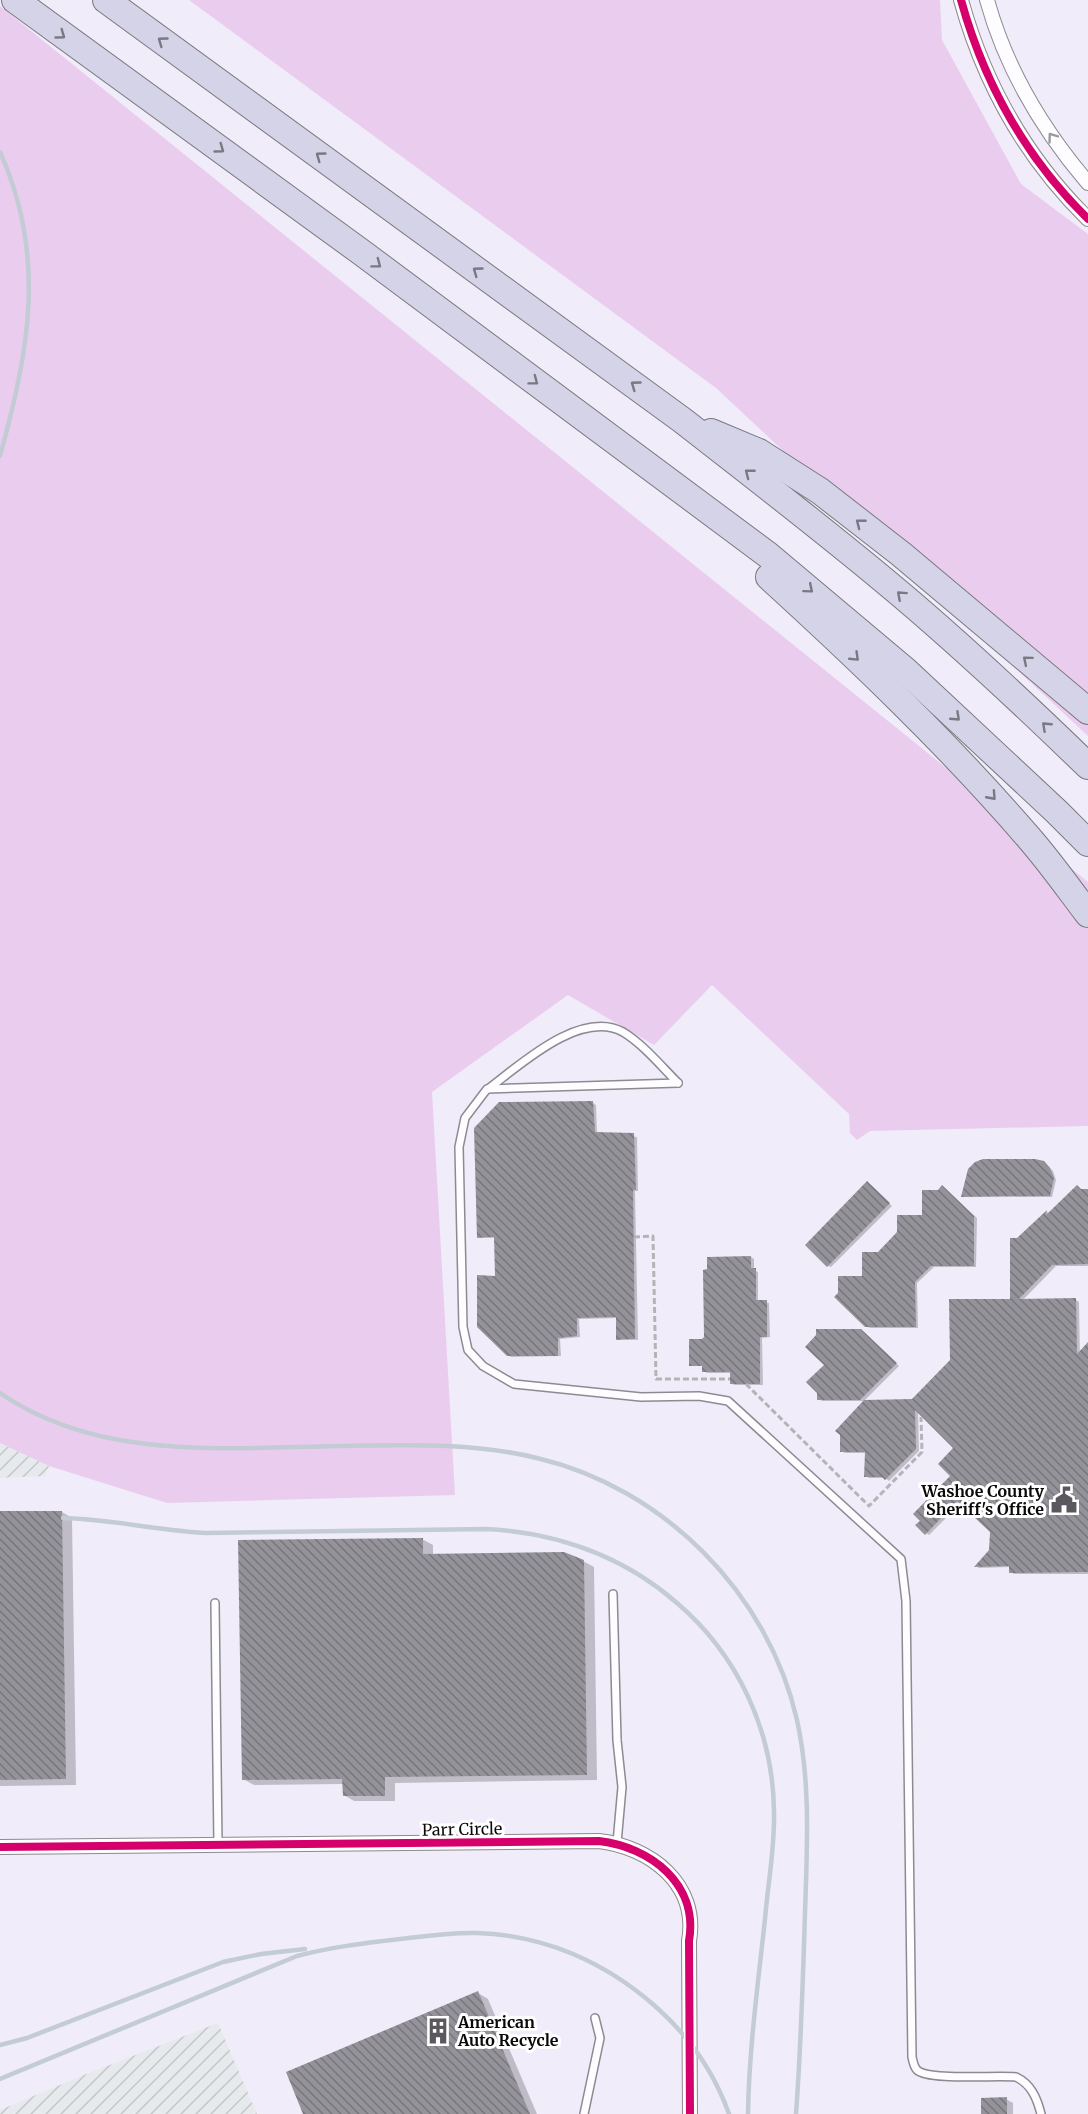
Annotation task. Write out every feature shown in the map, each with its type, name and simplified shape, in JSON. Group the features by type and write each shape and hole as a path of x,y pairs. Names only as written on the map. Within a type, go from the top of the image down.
{"highway":[{"path":"15,0 343,239 768,555 906,671 1058,812 1088,843"},
{"path":"106,0 682,420 887,583 1004,687 1088,766"},
{"path":"682,420 759,452 820,491 901,554 1088,711"},
{"path":"713,514 743,554 827,630 972,775 1031,840 1088,914"}],"street":[{"path":"961,0 983,65 1001,103 1022,139 1046,172 1088,219"},
{"path":"987,0 1006,55 1023,91 1049,133 1088,183"},
{"name":"Parr Circle","path":"0,1847 599,1841 617,1843 635,1849 652,1858 679,1887 692,1925 689,1941 690,2114"}],"lane":[{"path":"487,1089 678,1083 621,1031 601,1027 581,1028 544,1047 487,1089 465,1118 459,1147 463,1327 468,1350 483,1366 514,1384 641,1397 699,1396 728,1401 900,1559 906,1601 912,2057 916,2069 924,2075 1016,2077 1026,2082 1041,2114"},
{"path":"614,1594 617,1740 622,1787 617,1843"},
{"path":"215,1603 218,1845"},
{"path":"584,2114 600,2038 595,2018"}],"path":[{"path":"634,1237 653,1236 656,1378 730,1378"},
{"path":"746,1384 869,1506 922,1452 921,1417"}],"shaded area":[{"path":"189,0 940,0 942,40 1021,184 1088,234 1088,736 716,388"},
{"path":"0,6 1088,882 1088,1126 870,1131 857,1140 850,1133 849,1114 712,985 654,1045 568,995 432,1092 455,1495 167,1503 49,1466 0,1443"},
{"path":"0,1443 49,1466 45,1476 0,1478"},
{"path":"218,2023 257,2114 0,2114 0,2110"}],"building":[{"path":"593,1101 595,1132 634,1133 635,1339 616,1340 616,1317 577,1318 577,1336 558,1338 558,1356 507,1356 477,1327 477,1275 495,1276 494,1237 477,1238 474,1128 499,1102"},
{"path":"983,1159 1044,1161 1054,1178 1050,1196 961,1197 968,1169 975,1162"},
{"path":"867,1181 890,1203 827,1267 805,1245"},
{"path":"942,1185 974,1216 974,1266 931,1266 915,1282 916,1327 865,1327 834,1297 838,1293 838,1276 862,1276 862,1252 878,1252 897,1232 897,1215 922,1215 922,1190 938,1190"},
{"path":"1077,1185 1081,1189 1088,1189 1088,1264 1052,1265 1019,1299 1076,1298 1077,1354 1088,1342 1088,1572 1009,1573 1009,1566 974,1567 989,1550 990,1532 957,1501 925,1535 915,1525 920,1521 913,1514 950,1476 938,1464 953,1448 915,1410 916,1449 885,1480 882,1477 864,1477 865,1452 840,1452 840,1435 835,1431 864,1400 912,1399 950,1360 949,1299 1010,1299 1010,1238 1017,1238 1047,1210 1046,1215"},
{"path":"751,1256 751,1268 756,1268 756,1300 767,1300 767,1337 760,1337 760,1384 730,1384 730,1372 702,1372 702,1366 689,1366 689,1339 704,1337 703,1270 707,1269 707,1257"},
{"path":"816,1329 861,1329 897,1363 860,1400 817,1400 817,1393 806,1382 824,1365 805,1347 816,1335"},
{"path":"0,1511 62,1511 66,1779 0,1780"},
{"path":"423,1538 423,1554 564,1552 584,1560 587,1775 385,1777 385,1796 343,1796 342,1779 242,1780 238,1540"},
{"name":"American Auto Recycle","path":"478,1991 530,2114 303,2114 286,2072"},
{"path":"1007,2097 1007,2114 981,2114 981,2098"}],"railway":[{"path":"0,152 15,191 24,229 28,266 25,341 19,379 0,456"},
{"path":"0,1393 38,1415 78,1430 120,1440 163,1446 206,1448 438,1446 488,1449 537,1458 583,1473 627,1494 667,1521 704,1553 735,1589 762,1630 783,1674 797,1720 801,1744 806,1792 807,1840 802,2014 796,2114"},
{"path":"63,1518 207,1533 486,1529 512,1531 563,1542 612,1560 656,1586 677,1603 718,1646 748,1696 767,1752 772,1781 773,1838 752,2041 748,2114"},
{"path":"0,2079 297,1956 374,1942 439,1934 477,1933 502,1935 550,1945 594,1964 636,1990 667,2017 699,2055 716,2083 729,2114"},
{"path":"0,2045 27,2038 223,1962 261,1954 305,1949"}],"cycle path":[{"path":"961,0 982,61 1010,118 1045,171 1088,219"},
{"path":"0,1847 599,1841 636,1851 653,1860 678,1886 686,1902 690,1921 690,2114"}],"place":[{"name":"Washoe County Sheriff's Office","path":"1064,1500"},
{"name":"American Auto Recycle","path":"438,2031"}]}
